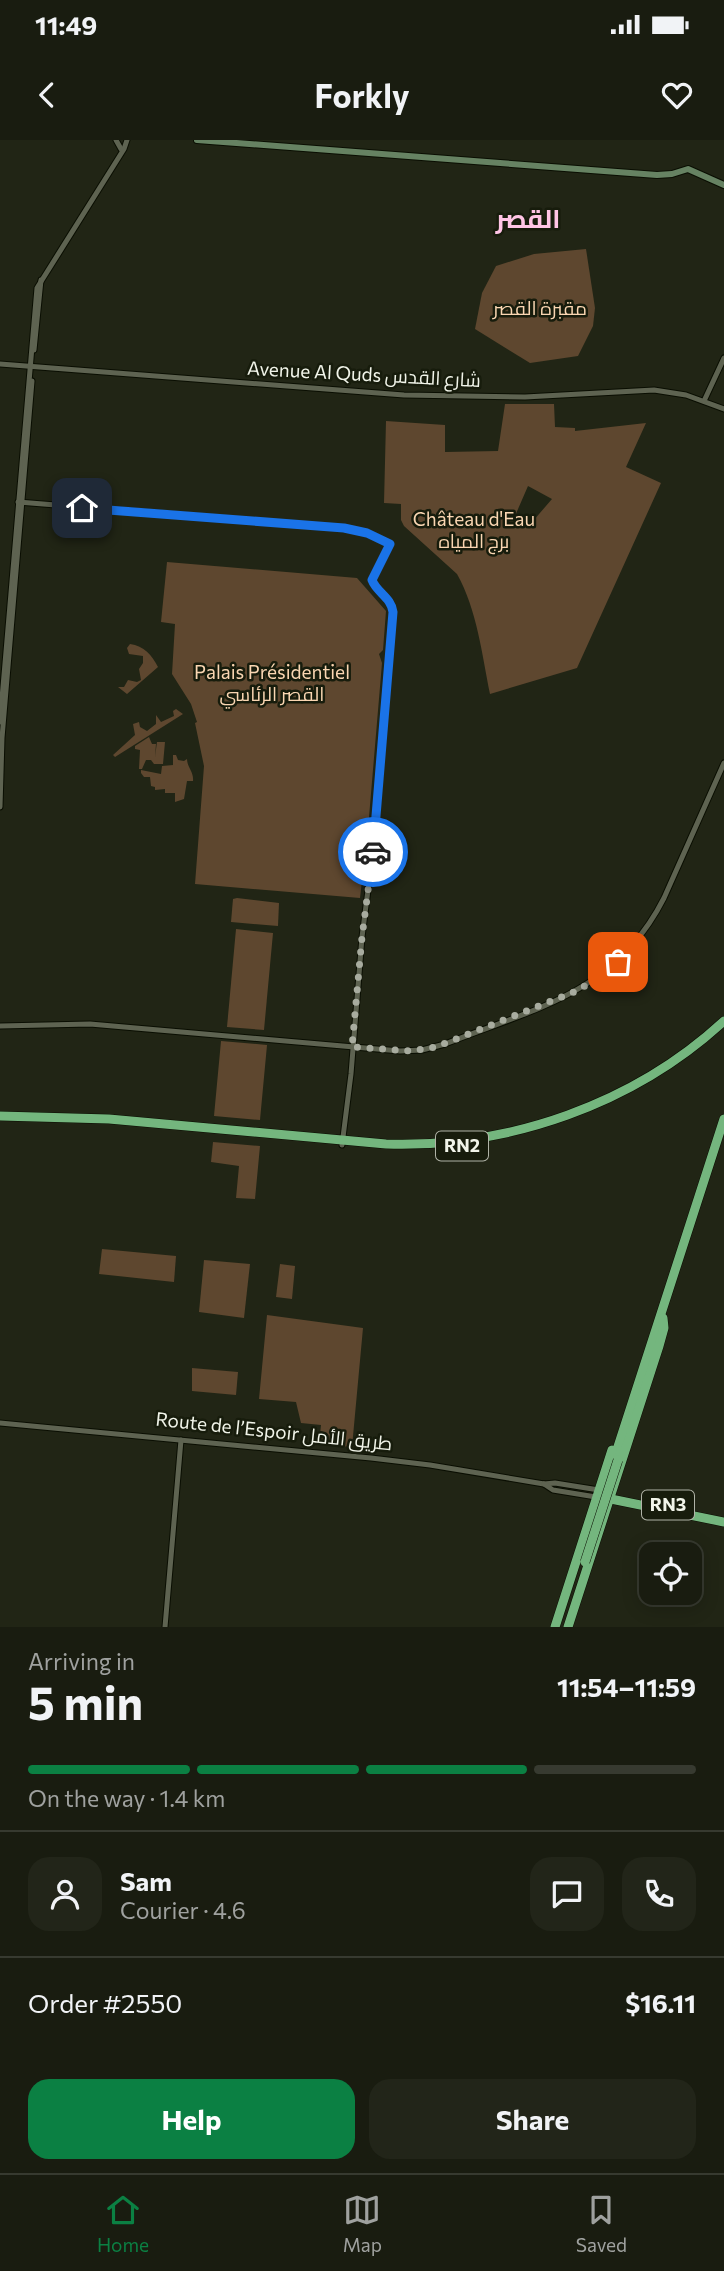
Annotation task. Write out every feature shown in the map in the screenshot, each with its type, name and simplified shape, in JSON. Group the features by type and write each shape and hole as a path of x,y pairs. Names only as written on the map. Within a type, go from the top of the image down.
{"highway":[{"name":"RN2","path":"0,1117 108,1119 343,1143 413,1145 457,1142 506,1134 561,1118 670,1064 724,1023"},
{"path":"559,1627 616,1460 724,1119"},
{"path":"638,1390 724,1130"},
{"path":"568,1627 659,1346 664,1328 663,1318"},
{"path":"559,1627 598,1493 642,1361 654,1338"},
{"name":"Route de l’Espoir طريق الأمل","path":"598,1493 724,1520"},
{"name":"Route de l’Espoir طريق الأمل","path":"612,1496 724,1520"}],"main road":[{"path":"197,140 657,175 686,170 724,185"}],"street":[{"path":"116,140 122,151"},
{"path":"0,807 1,750 20,502 41,279 127,140"},
{"path":"704,401 724,358"},
{"name":"Avenue Al Quds شارع القدس","path":"0,365 404,396 525,397 654,390 680,393 724,409"},
{"path":"0,722 20,502"},
{"path":"20,502 344,528 367,533 390,544 372,580 375,587 390,601 393,612 376,824 362,937 343,1143"},
{"path":"0,1026 90,1024 410,1051 436,1047 561,998 598,978 630,950 653,920 724,763"},
{"name":"Route de l’Espoir طريق الأمل","path":"0,1423 407,1462 544,1484 555,1483 598,1493"},
{"path":"165,1627 181,1440"}],"green space":[{"name":"مقبرة القصر","path":"586,249 595,308 593,326 578,356 530,363 475,329 482,293 496,266 534,254"},
{"name":"Château d'Eau برج المياه","path":"505,404 554,404 555,427 575,428 575,431 646,423 626,467 661,483 577,668 490,694 474,617 457,574 404,526 401,520 401,504 384,503 386,421 445,425 445,452 498,451","holes":["528,486 552,499 533,521 515,516"]},
{"name":"Palais Présidentiel القصر الرئاسي","path":"167,562 357,578 386,611 383,650 379,654 382,663 360,898 195,884 204,766 195,723 197,722 191,704 172,674 175,624 161,622"},
{"path":"130,644 147,652 158,667 127,694 118,687 124,687 128,680 141,680 139,669 143,663 143,656 129,654 127,648"},
{"path":"176,709 183,714 115,757 113,755 135,735 133,724 139,722 140,727 147,731 156,724 156,715 161,722 174,716 173,711"},
{"path":"149,737 152,744 156,744 155,757 157,742 165,742 163,764 146,760 142,769 139,769 140,750 135,749 135,746"},
{"path":"173,755 176,755 178,760 187,759 193,778 193,781 187,781 184,799 175,802 175,793 165,793 165,789 155,790 155,787 151,786 150,777 144,777 141,773 141,770 161,774 162,766 173,765"},
{"path":"233,899 279,903 278,926 231,922"},
{"path":"236,929 273,933 264,1030 227,1027"},
{"path":"221,1041 267,1045 260,1120 214,1116"},
{"path":"213,1142 260,1146 255,1199 236,1198 239,1166 211,1162"},
{"path":"102,1249 176,1256 174,1282 99,1274"},
{"path":"204,1260 250,1264 244,1318 199,1312"},
{"path":"280,1264 295,1266 292,1299 276,1297"},
{"path":"267,1315 363,1328 352,1447 319,1444 321,1425 301,1423 296,1402 259,1399"},
{"path":"192,1368 238,1372 236,1395 192,1391"}],"way so far":[{"path":"373,852 352,1047 410,1051 436,1047 574,992 618,962"}],"district":[{"name":"القصر","path":"528,219"}],"route":[{"path":"82,508 344,528 376,536 390,544 372,580 393,607 373,852"}]}
